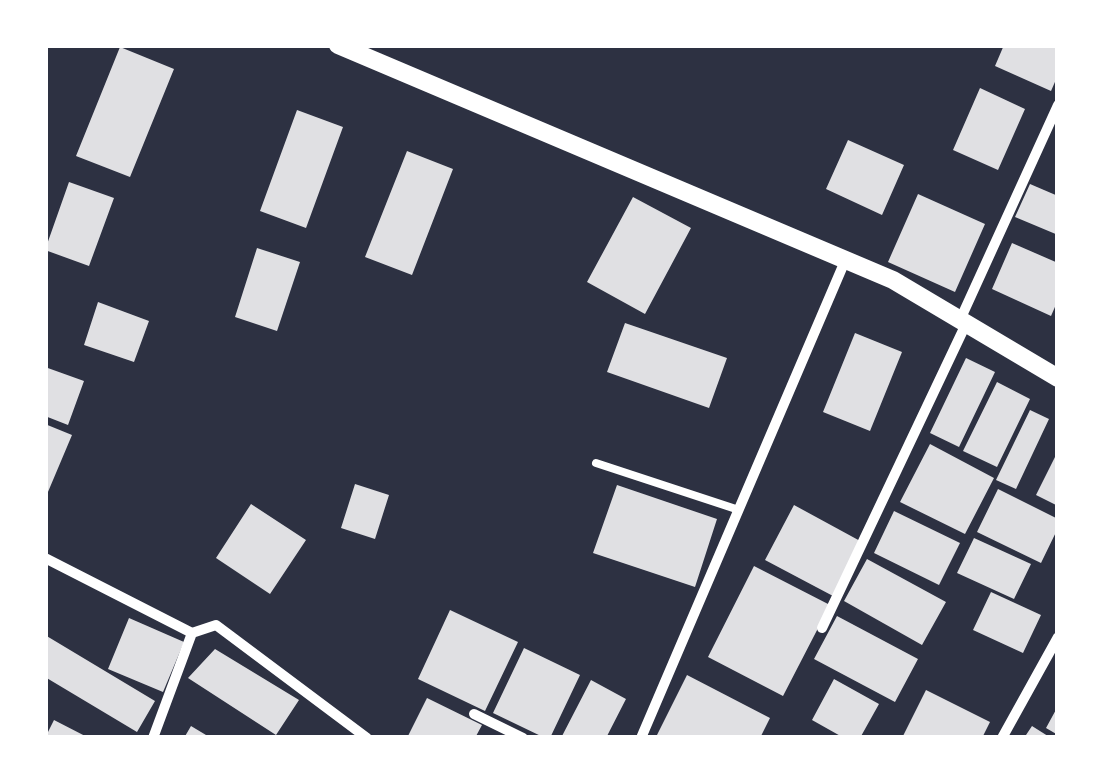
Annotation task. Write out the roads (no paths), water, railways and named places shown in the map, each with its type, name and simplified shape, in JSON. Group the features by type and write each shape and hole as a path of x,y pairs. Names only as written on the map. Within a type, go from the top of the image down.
{"street":[{"path":"338,45 892,280 1058,378"},
{"path":"822,628 1058,105"},
{"path":"642,738 845,260"},
{"path":"45,558 192,632 216,625 368,738"},
{"path":"153,738 192,632"},
{"path":"1002,738 1058,636"},
{"path":"474,714 523,738"}],"lane":[{"path":"596,463 739,510"}]}
